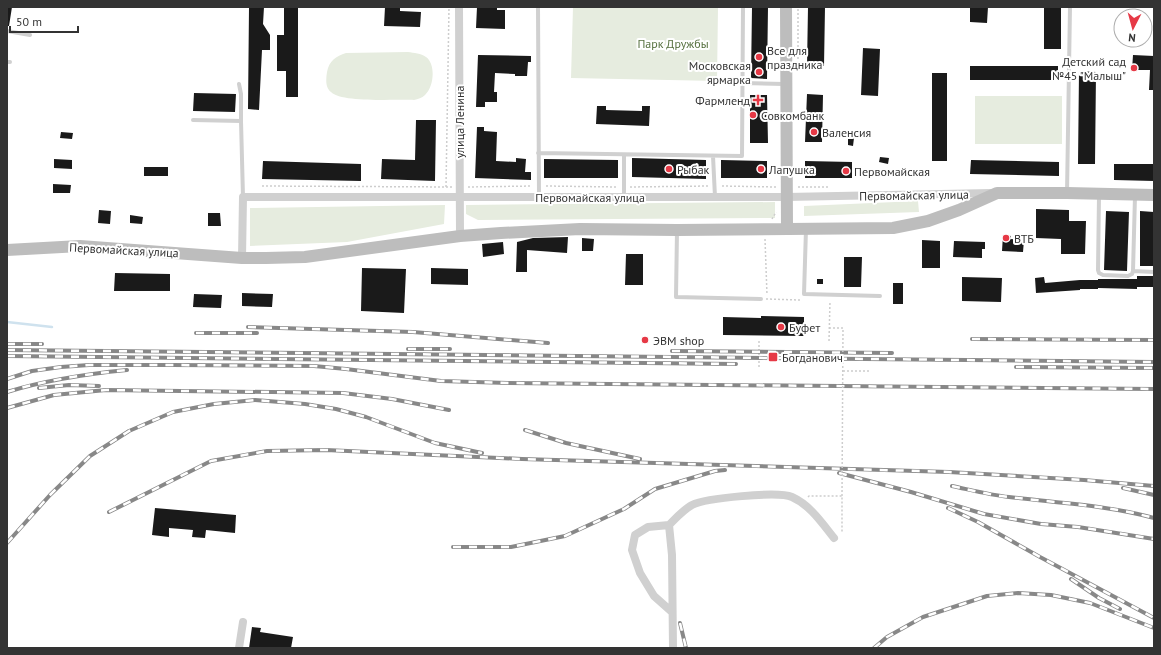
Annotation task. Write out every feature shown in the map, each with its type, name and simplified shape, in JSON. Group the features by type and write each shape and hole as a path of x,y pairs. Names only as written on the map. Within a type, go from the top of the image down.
{"main road":[{"path":"786,7 786,84 783,194 787,229"},
{"name":"Первомайская улица","path":"7,250 80,246 242,258 305,257 460,236 501,232 580,229 677,230 894,228 928,221 997,193 1154,195"}],"street":[{"name":"улица Ленина","path":"459,7 460,236"},
{"name":"Первомайская улица","path":"243,197 624,197 783,194 997,193"},
{"path":"242,258 243,197"},
{"path":"672,612 654,596 640,573 632,550 634,535 648,527 669,525 679,514 693,505 718,499 765,495 791,497 808,507 834,538"},
{"path":"669,525 672,554 673,648"},
{"path":"239,648 243,622"}],"lane":[{"path":"538,7 539,197"},
{"path":"538,153 742,156 743,7"},
{"path":"1067,193 1070,7"},
{"path":"7,32 30,34"},
{"path":"743,83 786,84"},
{"path":"239,84 242,94 241,121 243,197"},
{"path":"193,120 241,121"},
{"path":"624,155 624,197"},
{"path":"713,156 715,196"},
{"path":"1099,194 1099,273 1103,275 1128,276 1132,274 1133,271 1135,195"},
{"path":"806,229 804,294 880,296"},
{"path":"677,230 676,297 761,299"},
{"path":"1133,271 1154,272"}],"path":[{"path":"446,187 449,7"},
{"path":"262,186 714,186 778,187 783,194"},
{"path":"783,194 835,187"},
{"path":"767,299 764,229 778,210 783,194"},
{"path":"761,299 806,300"},
{"path":"830,301 830,341"},
{"path":"830,328 843,328 842,533"},
{"path":"759,340 759,366"},
{"path":"843,371 869,371"},
{"path":"809,496 842,496"}],"green space":[{"name":"Парк Дружбы","path":"573,7 718,7 717,81 571,78"},
{"path":"346,53 417,53 426,57 431,65 433,76 432,81 428,91 421,98 414,100 370,100 346,98 331,92 328,88 326,80 328,68 331,62 339,56"},
{"path":"975,96 1062,96 1062,144 975,144"},
{"path":"918,201 919,212 804,216 804,206"},
{"path":"775,202 775,218 478,220 466,214 466,205"},
{"path":"445,205 444,224 347,242 250,246 250,208"}],"building":[{"path":"7,7 12,7 9,26 7,26"},
{"path":"249,7 264,7 263,24 270,35 270,50 262,50 259,110 248,109"},
{"path":"284,7 298,7 298,97 286,97 286,71 277,71 277,35 284,35"},
{"path":"385,7 400,7 400,11 421,12 420,27 384,26"},
{"path":"477,7 497,7 497,10 505,10 505,29 476,28"},
{"path":"752,7 768,7 767,79 751,78"},
{"path":"808,7 825,7 824,66 807,66"},
{"path":"970,7 988,7 987,23 970,22"},
{"path":"1044,7 1061,7 1061,49 1044,49"},
{"path":"863,48 880,49 878,96 861,95"},
{"path":"478,55 531,56 531,62 528,62 527,76 495,73 494,92 497,92 497,102 485,102 485,107 476,107"},
{"path":"1133,55 1154,56 1154,90 1149,90 1150,70 1132,70"},
{"path":"970,66 1058,66 1058,80 970,80"},
{"path":"1079,71 1096,72 1095,164 1078,164"},
{"path":"932,73 947,73 947,161 932,161"},
{"path":"194,93 236,94 235,112 193,111"},
{"path":"807,94 823,95 822,142 805,142"},
{"path":"750,95 767,95 768,143 750,143"},
{"path":"597,106 606,106 606,110 642,111 642,106 650,106 649,126 596,124"},
{"path":"416,120 436,120 435,181 381,179 382,159 415,160"},
{"path":"477,127 484,127 484,131 497,132 496,161 516,162 516,158 526,159 525,172 531,172 531,180 475,178"},
{"path":"61,132 73,133 72,139 60,138"},
{"path":"848,137 854,138 853,146 848,145"},
{"path":"880,157 889,158 888,164 879,162"},
{"name":"Рыбак","path":"632,158 706,160 706,179 632,177"},
{"path":"54,159 72,160 72,169 54,168"},
{"path":"544,159 618,160 618,178 544,178"},
{"path":"721,160 767,161 767,178 721,178"},
{"path":"971,160 1059,162 1059,176 970,174"},
{"path":"263,161 361,164 361,181 262,179"},
{"path":"805,161 852,162 852,178 805,178"},
{"path":"1114,164 1154,164 1154,181 1114,180"},
{"path":"144,167 168,167 168,176 144,176"},
{"path":"53,184 71,185 70,193 53,193"},
{"path":"1036,209 1069,210 1069,221 1086,221 1085,254 1061,254 1061,239 1036,238"},
{"path":"99,210 111,211 110,224 98,223"},
{"path":"1106,211 1129,212 1127,271 1104,270"},
{"path":"1140,211 1154,212 1154,266 1140,266"},
{"path":"208,213 220,213 221,226 208,226"},
{"path":"130,215 143,217 142,224 130,223"},
{"path":"1003,235 1011,236 1010,239 1024,240 1023,252 1002,251"},
{"path":"568,237 567,253 527,250 527,272 516,272 517,242 533,238"},
{"path":"582,238 594,239 593,251 582,251"},
{"path":"922,240 940,241 940,268 922,268"},
{"path":"954,241 985,242 985,249 982,249 982,258 953,257"},
{"path":"503,242 504,254 483,257 482,244"},
{"path":"626,254 643,254 643,285 625,285"},
{"path":"844,257 862,257 861,287 844,287"},
{"path":"362,268 406,269 404,313 361,311"},
{"path":"431,268 468,269 468,285 431,284"},
{"path":"115,273 170,274 170,291 114,291"},
{"path":"1137,276 1154,276 1154,287 1137,287 1137,289 1098,288 1036,293 1035,278 1044,277 1045,283 1098,279 1137,279"},
{"path":"962,277 1002,278 1001,302 962,301"},
{"path":"817,279 823,279 823,284 817,284"},
{"path":"893,283 903,283 903,304 893,304"},
{"path":"242,293 273,294 272,307 242,306"},
{"path":"194,294 222,295 221,308 193,307"},
{"name":"Богданович","path":"761,316 804,317 804,336 723,335 723,317 761,318"},
{"path":"155,508 236,515 235,533 206,530 205,538 192,537 193,530 169,528 169,537 152,535"},
{"path":"252,627 261,628 260,632 293,637 291,648 249,648"}],"waterway":[{"path":"7,322 52,327"}],"railway":[{"path":"248,327 413,332 548,343"},
{"path":"196,333 257,333"},
{"path":"972,339 1154,340"},
{"path":"7,344 42,344"},
{"path":"408,349 450,349"},
{"path":"7,350 1154,362"},
{"path":"672,351 892,353"},
{"path":"7,356 736,364"},
{"path":"7,379 32,371 89,365 314,366 441,381 508,383 1154,389"},
{"path":"1016,367 1154,368"},
{"path":"7,392 66,378 127,370"},
{"path":"39,388 69,385 99,386"},
{"path":"7,408 54,395 106,390 343,393 392,399 449,410"},
{"path":"7,543 50,495 90,456 129,431 173,412 214,404 255,400 305,404 336,409 366,417 435,443 482,453"},
{"path":"525,430 566,443 640,459"},
{"path":"109,512 211,461 267,451 326,450 522,459 949,472 1084,480 1154,486"},
{"path":"453,547 511,547 565,536 624,509 655,489 715,471 725,470"},
{"path":"839,473 911,492 984,514 1041,524 1078,527 1154,539"},
{"path":"952,486 1002,496 1118,510 1154,518"},
{"path":"1123,488 1154,495"},
{"path":"948,508 978,522 1154,618"},
{"path":"1071,579 1099,598 1120,609"},
{"path":"874,648 887,637 923,617 987,596 1018,593 1051,595 1090,603 1154,628"},
{"path":"680,623 686,648"}],"place":[{"name":"Все для праздника","path":"759,57"},
{"name":"Детский сад №45 \"Малыш\"","path":"1134,68"},
{"name":"Московская ярмарка","path":"759,72"},
{"name":"Фармленд","path":"758,100"},
{"name":"Совкомбанк","path":"753,115"},
{"name":"Валенсия","path":"814,132"},
{"name":"Рыбак","path":"669,169"},
{"name":"Лапушка","path":"761,169"},
{"name":"Первомайская","path":"846,171"},
{"name":"ВТБ","path":"1006,238"},
{"name":"Буфет","path":"781,327"},
{"name":"ЭВМ shop","path":"645,340"},
{"name":"Богданович","path":"773,357"}]}
